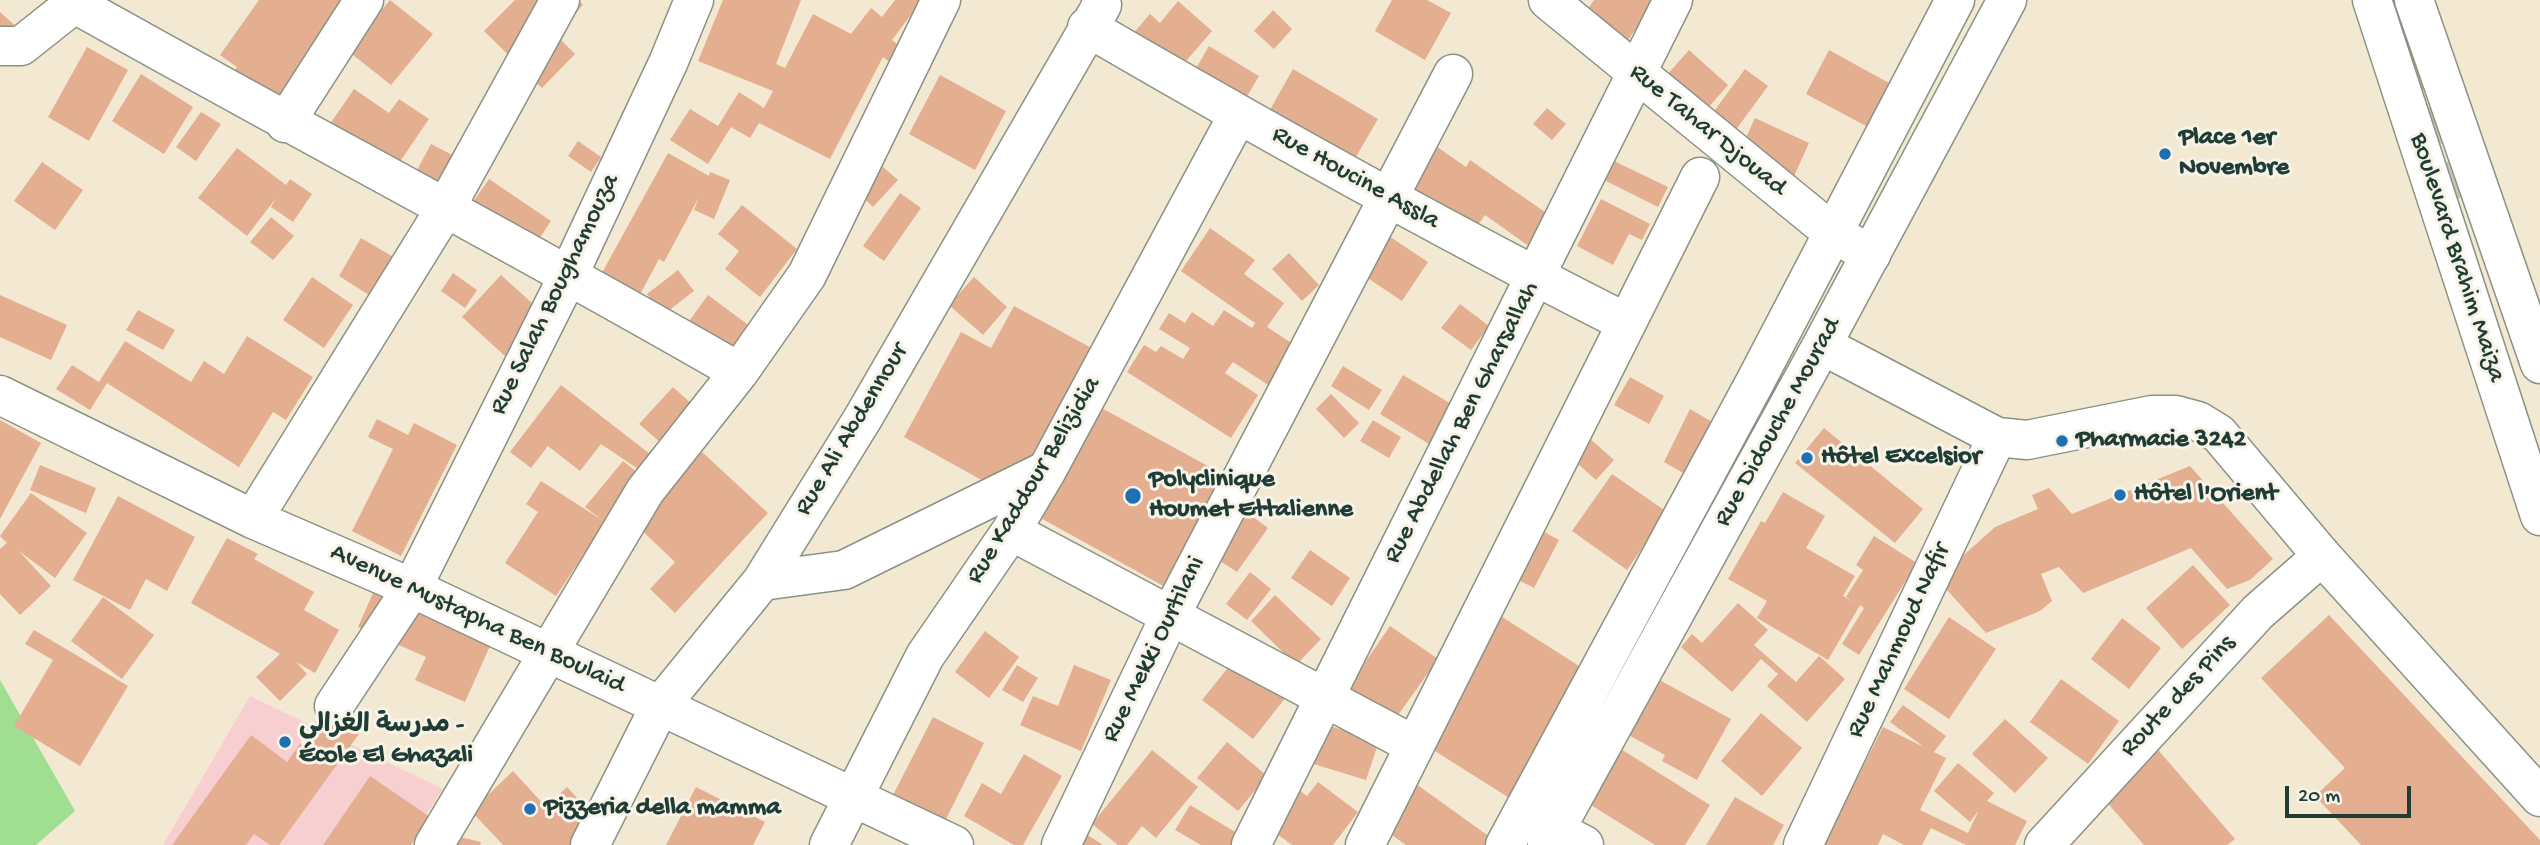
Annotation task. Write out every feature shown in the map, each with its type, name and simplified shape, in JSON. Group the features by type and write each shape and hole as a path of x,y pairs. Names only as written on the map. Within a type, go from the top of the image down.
{"street":[{"path":"285,123 364,0"},
{"path":"253,519 445,209 560,0"},
{"name":"Rue Salah Boughamouza","path":"334,706 412,587 569,274 668,63 694,0"},
{"path":"434,845 645,491 739,372 807,275 941,0"},
{"name":"Rue Tahar Djouad","path":"1548,0 1833,233 1871,255"},
{"name":"Rue Abdellah Ben Gharsallah","path":"1251,845 1673,0"},
{"name":"Rue Didouche Mourad","path":"1505,845 1955,0"},
{"name":"Rue Didouche Mourad","path":"1562,840 2007,0"},
{"name":"Boulevard Brahim Maiza","path":"2372,0 2540,516"},
{"name":"Boulevard Brahim Maiza","path":"2414,0 2540,364"},
{"path":"0,47 21,46 75,2 285,123 569,274 739,372"},
{"name":"Rue Houcine Assla","path":"1097,11 1238,115 1536,277 1627,323"},
{"name":"Rue Ali Abdennour","path":"590,845 660,706 762,581 863,418 1097,11"},
{"name":"Rue Mekki Ourtilani","path":"1061,845 1169,618 1453,74"},
{"name":"Rue Kaddour Belizidia","path":"829,845 925,656 1010,531 1046,470 1238,115"},
{"path":"1365,845 1700,177"},
{"path":"1822,345 1997,437 2027,440 2151,415 2176,415 2198,421 2227,443 2322,556 2540,797"},
{"name":"Avenue Mustapha Ben Boulaid","path":"0,395 253,519 412,587 954,845"},
{"name":"Rue Mahmoud Nafir","path":"1803,845 1997,437"},
{"path":"762,581 844,570 1046,470"},
{"path":"1010,531 1169,618 1414,745"},
{"name":"Route des Pins","path":"2044,845 2259,612 2322,556"}],"shaded area":[{"name":"مدرسة الغزالي - École El Ghazali","path":"250,696 443,789 406,845 163,845"}],"green space":[{"path":"0,680 75,811 36,845 0,845"}],"building":[{"path":"259,0 365,0 283,116 229,79 237,67 220,55"},
{"path":"390,0 433,34 391,85 348,51"},
{"path":"515,0 579,0 583,5 555,34 575,54 542,88 484,31"},
{"path":"723,0 801,0 776,64 785,68 813,14 851,34 871,8 882,17 895,0 922,0 892,40 908,52 896,67 883,57 830,159 759,123 750,138 731,127 708,164 670,140 690,109 718,126 739,92 764,108 773,91 698,61"},
{"path":"1392,0 1427,0 1451,13 1425,60 1375,31"},
{"path":"1594,0 1656,0 1621,50 1579,22"},
{"path":"1178,1 1212,31 1168,82 1124,44 1150,14 1160,23"},
{"path":"1273,10 1292,29 1274,49 1254,31"},
{"path":"0,12 21,31 0,53"},
{"path":"1209,46 1259,76 1229,127 1188,82"},
{"path":"87,47 128,70 89,141 48,117"},
{"path":"1689,50 1728,85 1696,122 1657,86"},
{"path":"1829,50 1900,89 1879,133 1806,94"},
{"path":"1293,69 1378,119 1353,162 1262,124"},
{"path":"1745,69 1768,86 1735,131 1712,114"},
{"path":"141,74 193,107 164,154 112,121"},
{"path":"940,75 1006,111 975,170 909,134"},
{"path":"354,89 389,113 399,99 429,119 386,182 321,137"},
{"path":"1547,108 1566,124 1552,140 1533,124"},
{"path":"201,112 221,124 196,161 176,147"},
{"path":"1755,118 1809,143 1791,183 1737,157"},
{"path":"578,141 601,157 591,172 568,156"},
{"path":"431,144 466,162 443,206 408,187"},
{"path":"1436,146 1466,167 1470,160 1552,217 1530,247 1485,215 1466,242 1401,196"},
{"path":"237,148 286,185 290,179 312,194 293,222 271,207 276,198 247,236 198,198"},
{"path":"668,153 709,176 710,172 730,180 714,219 694,210 699,197 664,262 659,259 637,300 598,280"},
{"path":"1612,160 1668,187 1658,207 1602,179"},
{"path":"42,162 83,190 55,230 14,201"},
{"path":"883,167 898,180 873,207 859,194"},
{"path":"489,179 551,221 531,251 468,209"},
{"path":"900,193 921,208 884,261 863,246"},
{"path":"1601,199 1650,224 1642,240 1629,234 1613,265 1577,246"},
{"path":"742,205 797,249 760,297 725,269 739,251 718,234"},
{"path":"271,217 294,236 273,260 250,242"},
{"path":"1210,228 1255,260 1244,274 1284,303 1267,327 1293,344 1268,385 1233,362 1225,373 1258,395 1231,438 1127,372 1144,345 1156,352 1161,346 1183,359 1190,348 1159,329 1169,313 1185,323 1192,312 1213,326 1224,310 1252,328 1255,323 1181,271"},
{"path":"1389,236 1428,262 1402,301 1363,275"},
{"path":"361,238 404,263 380,302 339,276"},
{"path":"1289,253 1319,285 1302,301 1272,269"},
{"path":"678,270 694,291 663,315 647,294"},
{"path":"453,273 477,290 465,308 441,291"},
{"path":"501,275 543,313 505,356 462,317"},
{"path":"312,277 353,305 324,348 283,320"},
{"path":"974,277 1007,307 983,335 949,305"},
{"path":"0,295 67,325 51,360 0,337"},
{"path":"708,295 755,330 721,376 674,342"},
{"path":"1460,304 1489,326 1471,350 1441,328"},
{"path":"1014,306 1099,352 1045,451 987,483 904,437 961,332 991,348"},
{"path":"138,310 175,330 163,350 126,330"},
{"path":"247,336 313,377 286,420 273,412 239,467 107,383 90,410 56,389 72,365 99,382 125,341 191,382 204,361 224,374"},
{"path":"1343,366 1382,390 1369,410 1331,386"},
{"path":"1403,375 1458,408 1434,447 1380,414"},
{"path":"1630,377 1664,396 1649,424 1614,405"},
{"path":"561,385 659,461 647,475 601,444 580,471 548,446 531,468 510,452"},
{"path":"673,387 694,406 661,443 639,424"},
{"path":"1331,394 1359,423 1344,438 1316,409"},
{"name":"Polyclinique Houmet Ettalienne","path":"1098,406 1228,477 1167,588 1037,516"},
{"path":"1690,409 1733,434 1704,485 1664,462"},
{"path":"377,419 408,435 414,423 457,445 401,556 352,531 393,449 368,437"},
{"path":"0,420 41,443 0,519"},
{"path":"1373,420 1401,437 1389,458 1360,441"},
{"path":"1824,428 1923,509 1895,543 1795,463"},
{"path":"1587,436 1614,460 1596,480 1569,456"},
{"path":"702,452 768,513 675,613 650,589 675,562 635,524"},
{"path":"623,461 651,483 605,523 556,596 505,563 538,512 526,504 541,481 602,520 585,507"},
{"path":"40,465 96,488 86,513 30,490"},
{"path":"2190,466 2273,559 2250,580 2227,589 2191,548 2083,593 2059,567 2041,574 2052,601 2040,611 1986,633 1937,579 1995,527 2038,509 2032,495 2049,488 2072,514"},
{"path":"1612,474 1667,512 1627,570 1572,531"},
{"path":"1783,492 1825,516 1806,548 1855,576 1843,596 1855,603 1846,597 1863,570 1856,565 1874,536 1917,563 1859,655 1842,644 1864,608 1860,605 1828,660 1757,618 1767,601 1728,579 1761,521 1765,523"},
{"path":"31,493 87,533 55,578 19,551 51,586 20,615 0,594 0,549 7,543 0,536"},
{"path":"118,496 195,537 167,591 146,579 130,610 73,580"},
{"path":"1237,505 1268,528 1237,572 1208,553"},
{"path":"1524,521 1559,540 1534,588 1499,570"},
{"path":"227,538 258,554 254,559 314,592 304,610 339,630 315,673 296,662 307,674 280,701 256,677 280,654 191,603"},
{"path":"1310,550 1350,578 1332,606 1291,578"},
{"path":"2193,565 2230,605 2182,649 2146,608"},
{"path":"1250,572 1271,589 1247,620 1226,604"},
{"path":"373,593 490,646 465,702 415,680 426,657 358,627"},
{"path":"1275,595 1321,639 1296,665 1251,621"},
{"path":"103,597 154,635 122,679 71,641"},
{"path":"1738,603 1768,630 1754,645 1796,682 1819,656 1845,679 1807,722 1767,686 1778,674 1761,659 1732,692 1681,647 1692,634 1702,643"},
{"path":"1496,613 1590,673 1511,799 1416,739"},
{"path":"2329,615 2540,840 2540,845 2361,845 2315,796 2345,768 2261,678"},
{"path":"1949,617 1996,649 1949,719 1904,689"},
{"path":"2122,618 2161,648 2129,689 2091,659"},
{"path":"1390,626 1438,659 1391,725 1344,693"},
{"path":"34,630 128,686 80,766 14,726 53,660 25,644"},
{"path":"985,631 1019,657 989,698 955,672"},
{"path":"1247,644 1297,683 1253,739 1202,700"},
{"path":"1017,665 1038,678 1023,702 1002,690"},
{"path":"1074,665 1111,680 1081,751 1020,725 1033,696 1058,706"},
{"path":"1654,677 1731,719 1697,780 1662,761 1665,755 1623,732"},
{"path":"2061,679 2119,721 2088,764 2030,722"},
{"path":"330,702 364,727 279,845 270,845 254,834 246,845 172,845 251,735 287,762"},
{"path":"1903,705 1946,736 1934,752 1946,758 1920,810 1968,833 1979,810 1970,822 1934,791 1958,763 1994,793 1987,801 2027,821 2015,845 1966,845 1931,828 1922,845 1904,845 1883,834 1878,845 1824,845 1883,727 1924,747 1890,722"},
{"path":"1761,713 1802,748 1762,796 1721,761"},
{"path":"933,717 984,743 942,827 890,801"},
{"path":"2005,719 2048,758 2015,793 1972,754"},
{"path":"1320,723 1379,741 1366,780 1307,762"},
{"path":"1227,742 1267,776 1238,811 1197,778"},
{"path":"2153,744 2235,839 2227,845 2144,845 2098,792"},
{"path":"1616,746 1710,805 1685,845 1655,845 1583,800"},
{"path":"1152,750 1198,787 1156,838 1142,826 1127,845 1118,845 1092,824"},
{"path":"1024,754 1062,776 1023,845 1014,845 964,816 982,783 1001,794"},
{"name":"Pizzeria della mamma","path":"513,771 546,807 567,787 609,832 596,845 503,845 471,811"},
{"path":"370,776 430,817 411,845 323,845"},
{"path":"1412,781 1501,845 1406,845 1379,826"},
{"path":"1318,782 1358,812 1333,845 1292,845 1266,826 1295,787 1307,796"},
{"path":"696,787 765,822 753,845 666,845"},
{"path":"1735,797 1784,825 1773,845 1706,845"},
{"path":"1190,805 1242,836 1236,845 1201,845 1175,830"},
{"path":"1083,832 1103,845 1075,845"},
{"path":"456,836 481,842 480,845 454,845"}],"tunnel":[{"path":"2392,0 2461,213"}],"place":[{"name":"Place 1er Novembre","path":"2165,154"},
{"name":"Pharmacie 3242","path":"2062,441"},
{"name":"Hôtel Excelsior","path":"1807,458"},
{"name":"Hôtel l'Orient","path":"2120,495"},
{"name":"Polyclinique Houmet Ettalienne","path":"1133,496"},
{"name":"مدرسة الغزالي - École El Ghazali","path":"285,742"},
{"name":"Pizzeria della mamma","path":"530,809"}]}
